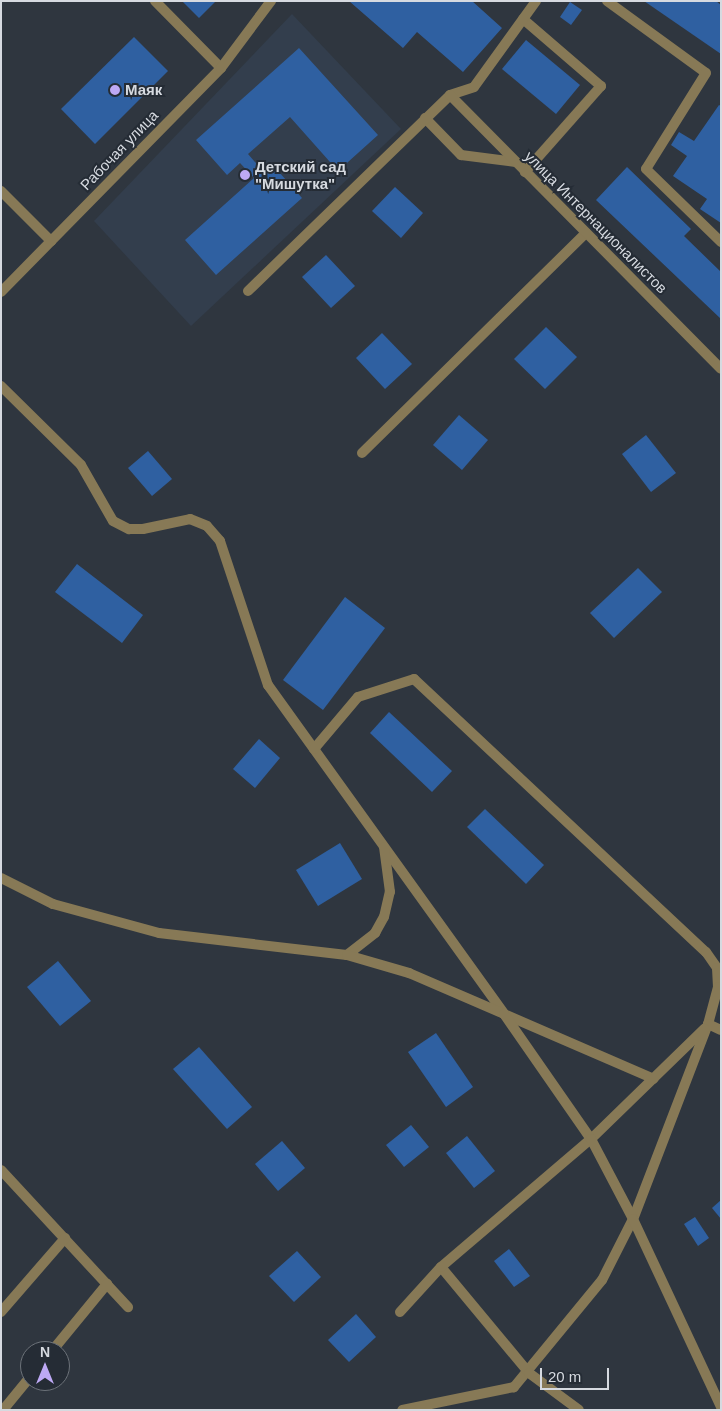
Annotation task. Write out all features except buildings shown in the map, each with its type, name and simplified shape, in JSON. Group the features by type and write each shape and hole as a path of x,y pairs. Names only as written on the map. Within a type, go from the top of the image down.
{"street":[{"path":"155,1 221,68"},
{"name":"Рабочая улица","path":"1,292 221,68 271,1"},
{"path":"248,291 450,95 474,87 536,1"},
{"path":"607,1 706,73 646,169 721,242"},
{"path":"523,19 601,86 525,172"},
{"name":"улица Интернационалистов","path":"450,95 721,369"},
{"path":"425,118 461,155 516,162"},
{"path":"1,192 51,241"},
{"path":"362,453 586,233"},
{"path":"1,386 81,465 113,521 129,529 190,519 207,526 220,541 268,685 504,1014 591,1139 633,1219 721,1407"},
{"path":"314,749 358,697 414,679 706,952 717,968 718,987 708,1024 633,1219 602,1280 529,1373 499,1393 402,1410"},
{"path":"347,955 375,933 384,917 390,892 384,846"},
{"path":"1,878 53,904 159,933 347,955 410,973 654,1079"},
{"path":"708,1024 721,1030"},
{"path":"400,1312 441,1267 591,1139 708,1024"},
{"path":"1,1170 128,1307"},
{"path":"1,1312 65,1238"},
{"path":"441,1267 529,1373 579,1410"},
{"path":"60,1341 107,1284"},
{"path":"3,1410 20,1389"}],"shaded area":[{"name":"Детский сад \"Мишутка\"","path":"292,14 401,129 191,326 94,221"}],"place":[{"name":"Маяк","path":"115,90"},
{"name":"Детский сад \"Мишутка\"","path":"245,175"}]}
